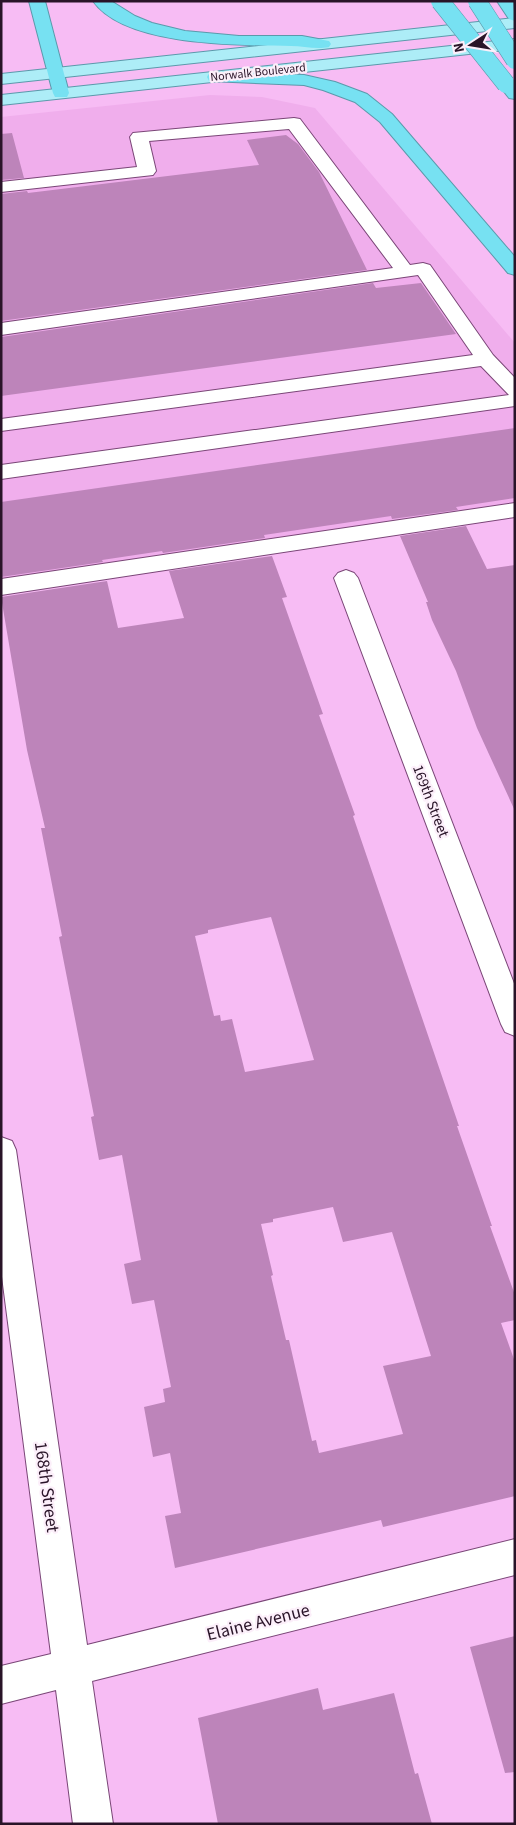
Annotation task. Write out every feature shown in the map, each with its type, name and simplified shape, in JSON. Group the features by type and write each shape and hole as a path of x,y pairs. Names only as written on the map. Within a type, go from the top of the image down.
{"highway":[{"path":"37,1 61,93"},
{"path":"101,1 110,11 145,25 195,37 238,41 323,44"},
{"path":"440,1 510,89"},
{"path":"477,1 515,60"},
{"path":"505,1 515,16"},
{"path":"216,77 304,80 329,86 361,98 386,118 515,269"}],"main road":[{"name":"Norwalk Boulevard","path":"1,78 515,23"},
{"name":"Norwalk Boulevard","path":"1,100 515,44"}],"street":[{"path":"1,187 147,171 140,137 294,123 405,271"},
{"path":"1,329 423,269 486,359 515,390"},
{"path":"1,425 486,359"},
{"path":"1,472 515,400"},
{"path":"1,587 515,510"},
{"name":"169th Street","path":"346,578 515,1024"},
{"name":"168th Street","path":"1,1150 93,1824"},
{"name":"Elaine Avenue","path":"1,1685 72,1669 515,1557"}],"shaded area":[{"path":"210,95 262,97 315,108 515,343 515,518 1,591 1,117"}],"building":[{"path":"12,133 24,178 1,180 1,134"},
{"path":"286,135 298,144 319,172 367,270 1,321 1,194 27,191 28,193 259,165 247,140"},
{"path":"373,283 376,288 421,283 456,334 1,396 1,337"},
{"path":"515,428 515,498 456,507 458,510 392,519 391,516 264,535 265,538 163,553 162,551 1,577 1,502"},
{"path":"466,526 487,569 515,565 515,811 477,728 456,671 432,620 426,602 428,602 400,536"},
{"path":"272,556 287,597 282,598 323,714 319,715 355,815 353,816 459,1126 457,1126 492,1226 490,1226 515,1295 515,1320 501,1323 515,1362 515,1496 383,1527 381,1520 175,1568 165,1516 181,1513 170,1453 153,1457 144,1407 165,1402 163,1389 171,1387 154,1300 132,1304 124,1264 141,1260 122,1155 99,1160 91,1117 94,1116 59,937 62,936 41,828 45,828 27,750 1,597 107,581 118,628 184,618 169,571","holes":["271,917 314,1060 245,1072 232,1019 221,1021 220,1015 214,1016 195,936 208,933 208,930","333,1207 343,1242 392,1232 431,1356 383,1366 403,1434 319,1453 316,1440 312,1441 289,1340 286,1340 261,1224 273,1222 273,1219"]},
{"path":"515,1636 515,1772 505,1773 470,1647"},
{"path":"318,1688 323,1710 394,1693 415,1774 418,1773 432,1824 218,1824 198,1718"}]}
